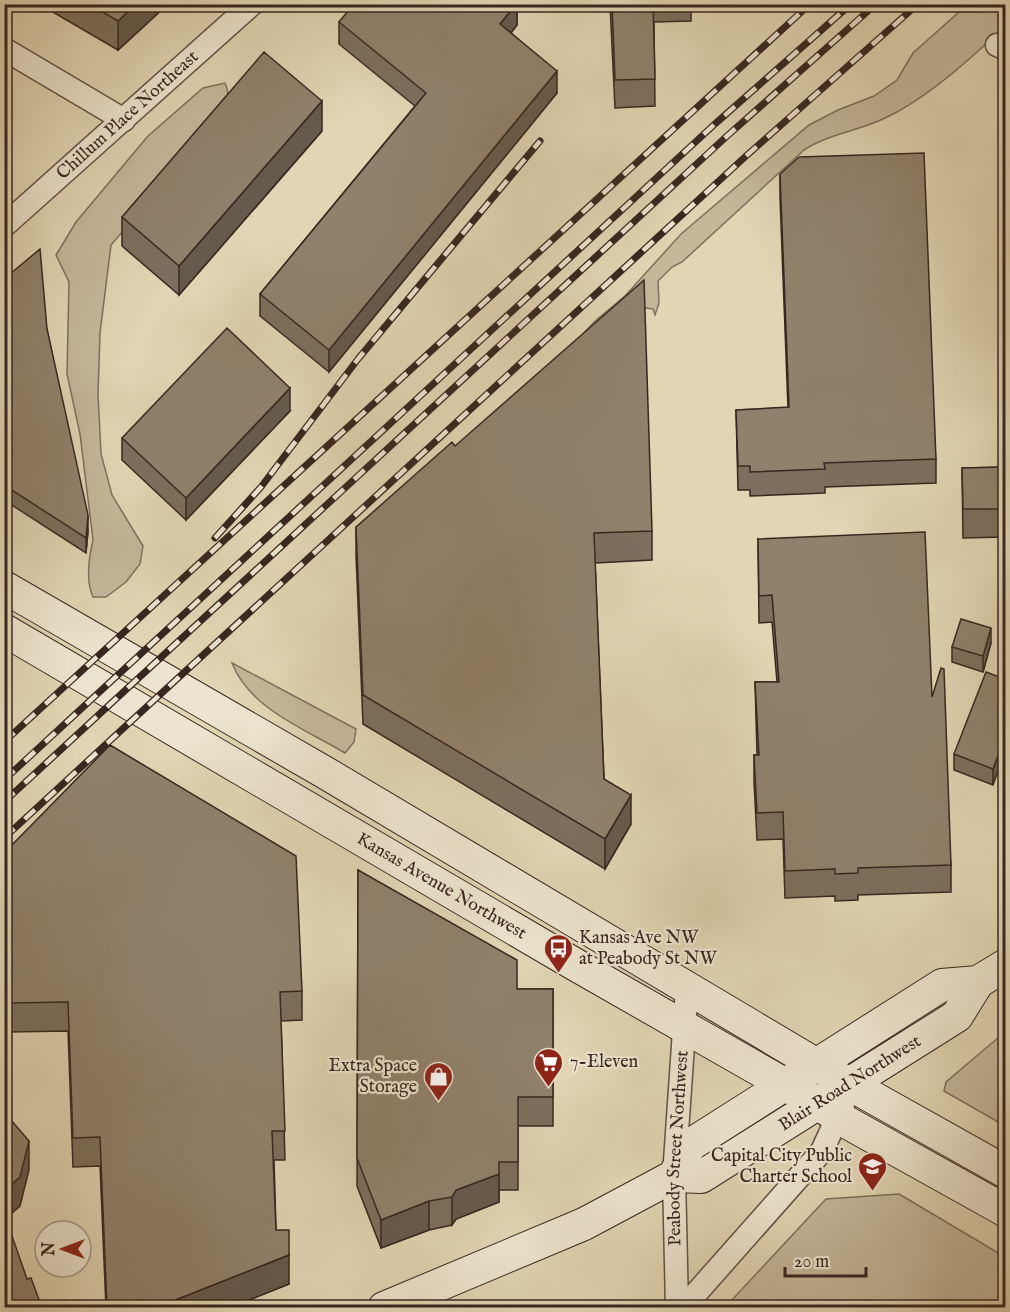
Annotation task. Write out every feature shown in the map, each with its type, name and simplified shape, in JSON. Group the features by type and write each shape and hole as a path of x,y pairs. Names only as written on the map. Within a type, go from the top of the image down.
{"street":[{"name":"Chillum Place Northeast","path":"4,226 252,4"},
{"path":"4,49 124,120"},
{"name":"Kansas Avenue Northwest","path":"4,587 849,1084 1005,1172"},
{"name":"Kansas Avenue Northwest","path":"4,630 829,1111 1005,1211"},
{"name":"Blair Road Northwest","path":"384,1308 584,1224 674,1176 701,1177 829,1111 849,1084 957,1016 978,982 1005,965"},
{"name":"Blair Road Northwest","path":"674,1176 690,1145 942,985 978,982"},
{"name":"Peabody Street Northwest","path":"677,1308 674,1176 687,987"},
{"path":"683,1308 822,1151 829,1111"}],"shaded area":[{"path":"967,5 1005,5 1005,26 948,77 900,110 804,150 682,262 672,267 658,281 659,303 655,315 653,309 638,307 569,349 595,321 625,296 681,234 809,125 838,110 874,96 897,80 913,53"},
{"path":"225,83 228,99 223,115 111,245 100,333 98,394 101,454 112,495 143,546 140,564 126,582 106,597 93,597 88,576 93,540 80,434 67,374 69,282 56,255 76,222 148,136 203,88"},
{"path":"232,663 356,729 354,742 345,753 280,716 252,693 240,679"},
{"path":"1005,1032 1005,1126 944,1091 946,1082"},
{"name":"Capital City Public Charter School","path":"899,1194 1005,1257 1005,1307 730,1307 730,1302 826,1199"}],"building":[{"path":"89,4 136,4 118,21"},
{"path":"354,4 516,4 500,24 557,71 329,350 260,294 426,93 339,22"},
{"path":"612,4 653,4 655,79 615,80"},
{"path":"264,52 322,101 179,266 122,217"},
{"path":"1001,85 1005,85 1005,355"},
{"path":"4,99 11,103 4,115"},
{"path":"924,153 936,459 824,463 825,469 750,472 750,466 738,466 736,410 789,407 780,174 799,157"},
{"path":"40,249 47,329 88,515 86,538 4,485 4,279"},
{"path":"644,280 652,531 594,533 604,779 631,795 605,839 363,695 356,527 452,442 455,446"},
{"path":"227,328 290,388 186,498 122,438"},
{"path":"1005,467 1005,509 963,509 962,468"},
{"path":"925,532 932,697 941,668 944,669 951,865 858,868 858,873 835,874 835,869 785,871 783,812 757,813 754,755 759,755 755,682 779,682 772,595 759,596 758,539"},
{"path":"961,619 991,628 983,656 952,647"},
{"path":"986,672 1005,679 1005,737 993,769 954,754"},
{"path":"110,745 296,856 302,991 280,992 285,1131 272,1131 276,1230 289,1230 289,1255 155,1308 107,1308 100,1137 73,1138 68,1002 8,1003 4,998 4,853"},
{"name":"Extra Space Storage","path":"358,870 517,960 517,989 553,989 553,1097 518,1097 518,1162 499,1162 499,1174 456,1190 452,1197 429,1201 381,1220 357,1158"},
{"path":"4,1112 29,1141 20,1177 4,1191"},
{"path":"4,1213 27,1279 31,1278 42,1308 4,1308"}],"railway":[{"path":"4,742 810,4"},
{"path":"4,780 716,123 851,4"},
{"path":"4,802 727,136 876,4"},
{"path":"4,838 746,156 918,4"},
{"path":"215,538 261,487 358,359 540,141"}],"place":[{"name":"Kansas Ave NW at Peabody St NW","path":"558,974"},
{"name":"7-Eleven","path":"549,1088"},
{"name":"Extra Space Storage","path":"438,1102"},
{"name":"Capital City Public Charter School","path":"873,1192"}]}
